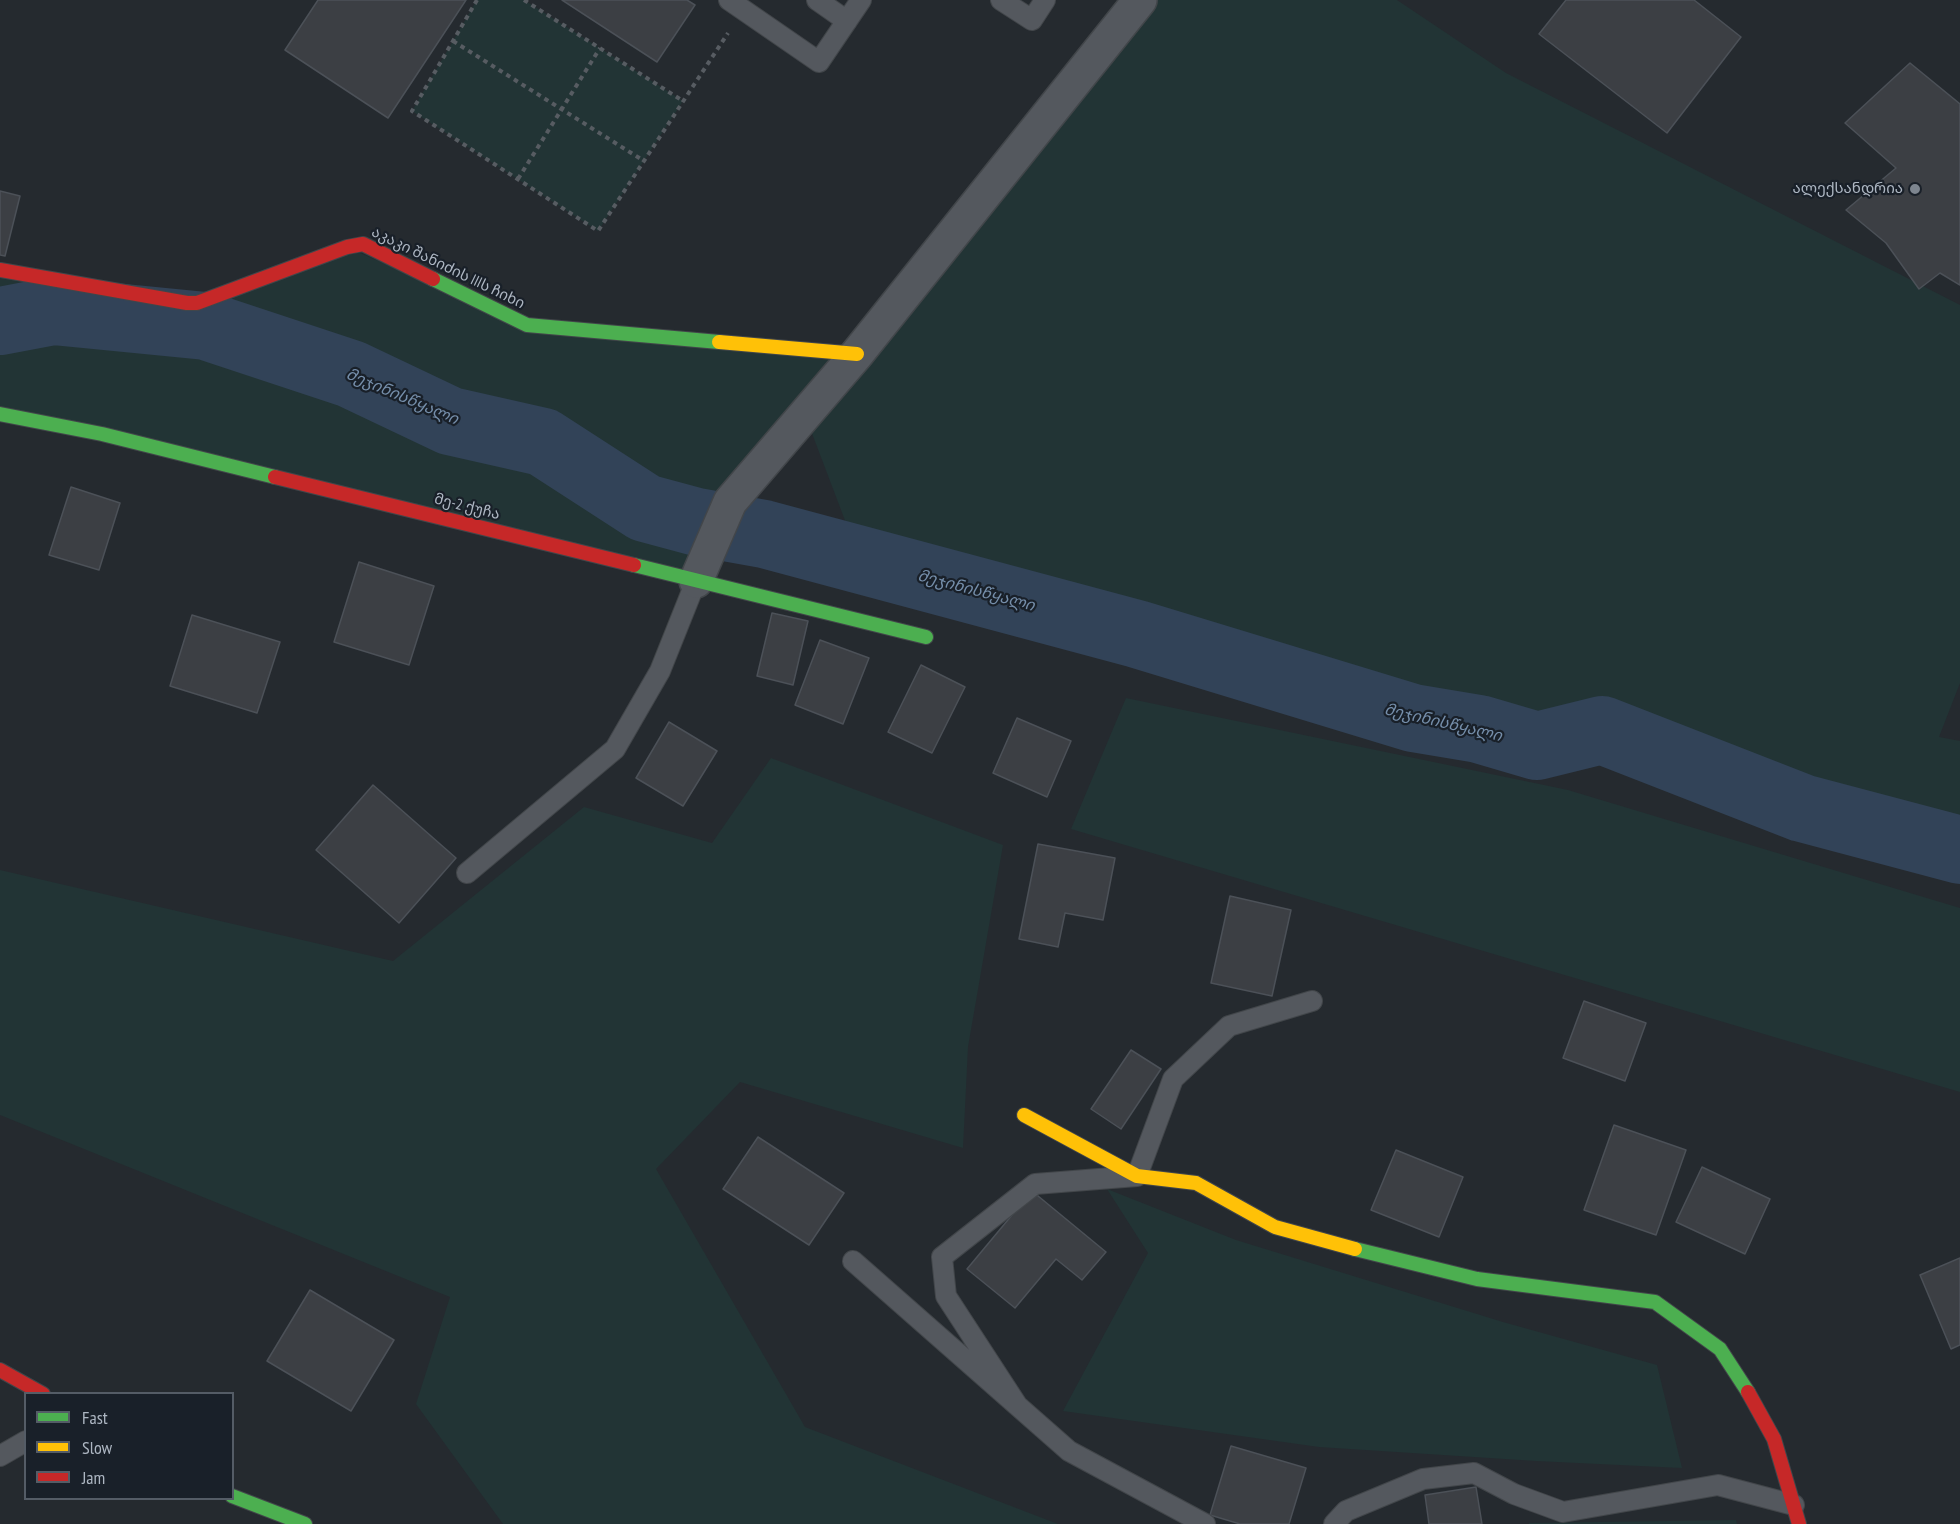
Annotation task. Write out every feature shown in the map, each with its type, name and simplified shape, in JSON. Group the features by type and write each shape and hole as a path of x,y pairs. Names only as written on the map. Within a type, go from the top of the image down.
{"street":[{"path":"700,573 730,502 857,354 1140,0"},
{"name":"აკაკი შანიძის IIIს ჩიხი","path":"0,270 197,303 346,247 363,244 527,325 857,354"},
{"name":"მე-2 ქუჩა","path":"0,414 102,434 700,573 926,637"},
{"path":"1024,1115 1137,1176 1196,1183 1275,1227 1373,1254 1478,1278 1655,1302 1720,1349 1774,1439 1797,1515"},
{"path":"0,1370 39,1392"},
{"path":"234,1497 305,1524"}],"lane":[{"path":"817,0 847,21"},
{"path":"736,5 819,62 861,0"},
{"path":"1001,0 1032,20 1046,0"},
{"path":"466,873 615,749 660,671 700,573"},
{"path":"1017,1405 946,1296 942,1257 1035,1184 1137,1176 1173,1079 1229,1026 1312,1001"},
{"path":"853,1261 1069,1451 1205,1524"},
{"path":"0,1456 24,1442"},
{"path":"1334,1524 1346,1511 1423,1479 1474,1473 1514,1494 1563,1512 1718,1485 1797,1515"}],"path":[{"path":"477,0 412,111 598,231 683,101 736,5"},
{"path":"524,0 683,101"},
{"path":"453,40 644,161"},
{"path":"518,179 600,48"}],"shaded area":[{"path":"477,0 524,0 683,101 598,231 412,111"},
{"path":"1140,0 1397,0 1506,73 1960,305 1960,683 1939,737 1960,741 1960,850 1802,808 1602,730 1537,746 1479,729 1413,718 1137,634 860,560 805,415 696,581 0,414 0,270 187,303 346,247 527,325 857,354"},
{"path":"1126,698 1568,790 1960,908 1960,1092 1071,829"},
{"path":"771,758 1003,845 968,1047 963,1148 740,1082 656,1169 805,1427 1058,1524 503,1524 416,1404 450,1297 0,1115 0,870 393,961 584,807 712,843"},
{"path":"1107,1189 1236,1240 1503,1322 1657,1365 1682,1468 1319,1447 1063,1411 1148,1253"},
{"path":"1736,1520 1737,1524 1529,1524 1529,1523"}],"building":[{"path":"318,0 466,0 388,118 285,50"},
{"path":"562,0 687,0 695,5 657,62"},
{"path":"1566,0 1694,0 1741,37 1667,133 1539,34"},
{"name":"ალექსანდრია","path":"1910,63 1960,104 1960,285 1940,273 1919,289 1886,243 1846,210 1896,168 1845,123"},
{"path":"0,191 20,196 5,256 0,255"},
{"path":"71,487 120,503 99,570 49,555"},
{"path":"359,562 434,586 409,665 334,642"},
{"path":"772,613 808,621 793,685 757,676"},
{"path":"192,615 280,642 257,713 170,686"},
{"path":"820,640 869,658 843,724 795,705"},
{"path":"921,665 965,687 932,753 888,732"},
{"path":"1017,718 1071,741 1047,797 993,773"},
{"path":"669,722 717,751 683,806 636,778"},
{"path":"373,785 456,858 399,923 316,850"},
{"path":"1038,844 1115,858 1103,920 1065,913 1058,947 1019,939"},
{"path":"1230,896 1291,910 1272,996 1211,983"},
{"path":"1584,1001 1646,1023 1625,1081 1563,1058"},
{"path":"1131,1050 1161,1069 1121,1129 1091,1109"},
{"path":"1614,1125 1686,1150 1656,1235 1584,1210"},
{"path":"758,1137 844,1193 809,1245 723,1189"},
{"path":"1396,1150 1463,1177 1439,1237 1371,1210"},
{"path":"1702,1167 1770,1199 1745,1254 1676,1222"},
{"path":"1032,1191 1106,1252 1082,1280 1056,1259 1015,1308 967,1269"},
{"path":"1960,1258 1960,1345 1951,1349 1920,1275"},
{"path":"310,1290 394,1340 351,1411 267,1361"},
{"path":"1231,1446 1306,1468 1289,1524 1240,1524 1210,1515"},
{"path":"1476,1487 1482,1524 1429,1524 1425,1495"}],"waterway":[{"name":"მეჯინისწყალი","path":"0,321 53,311 206,326 351,374 450,421 543,442 645,508 697,522 764,534 1137,634 1413,718 1479,729 1537,746 1602,730 1802,808 1960,850"}],"traffic: fast":[{"path":"433,279 527,325 719,342"},
{"path":"0,414 102,434 275,477"},
{"path":"634,565 926,637"},
{"path":"1355,1249 1477,1279 1655,1302 1720,1349 1748,1392"},
{"path":"234,1497 305,1524"}],"traffic: slow":[{"path":"719,342 857,354"},
{"path":"1024,1115 1137,1176 1196,1183 1275,1227 1355,1249"}],"traffic: jam":[{"path":"0,270 197,303 347,247 363,244 433,279"},
{"path":"275,477 634,565"},
{"path":"0,1370 39,1392"},
{"path":"1748,1392 1774,1439 1799,1524"}],"place":[{"name":"ალექსანდრია","path":"1915,189"}]}
